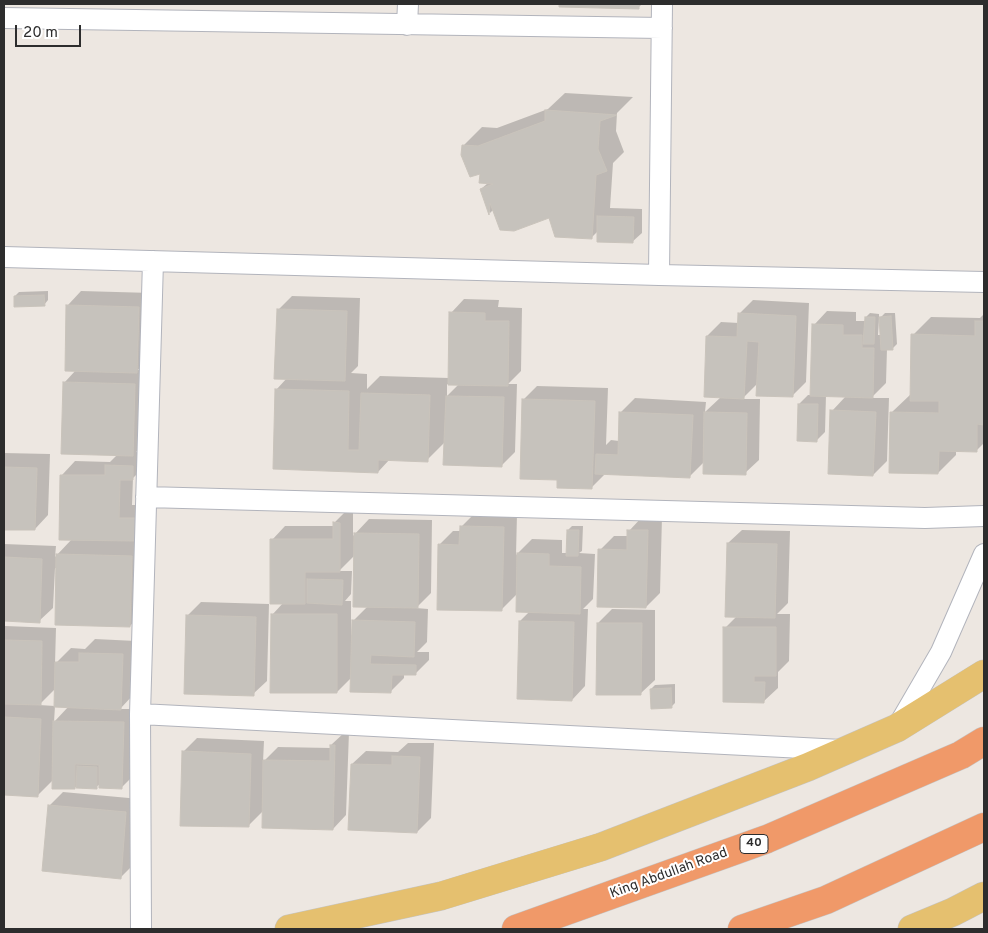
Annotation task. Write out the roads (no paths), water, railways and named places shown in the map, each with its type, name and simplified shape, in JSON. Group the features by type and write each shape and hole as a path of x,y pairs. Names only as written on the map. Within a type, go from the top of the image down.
{"highway":[{"name":"King Abdullah Road","path":"516,929 767,839 961,755 984,741"},
{"path":"742,929 826,900 984,827"}],"main road":[{"path":"289,929 442,896 601,847 808,767 897,728 984,674"},
{"path":"912,929 953,912 984,896"}],"street":[{"path":"407,25 408,4"},
{"path":"659,275 662,4"},
{"path":"4,18 183,12 407,25 662,28"},
{"path":"4,257 984,282"},
{"path":"140,929 140,714 153,261"},
{"path":"146,497 925,518 984,516"},
{"path":"897,728 941,652 984,554"},
{"path":"140,714 845,750"}]}
